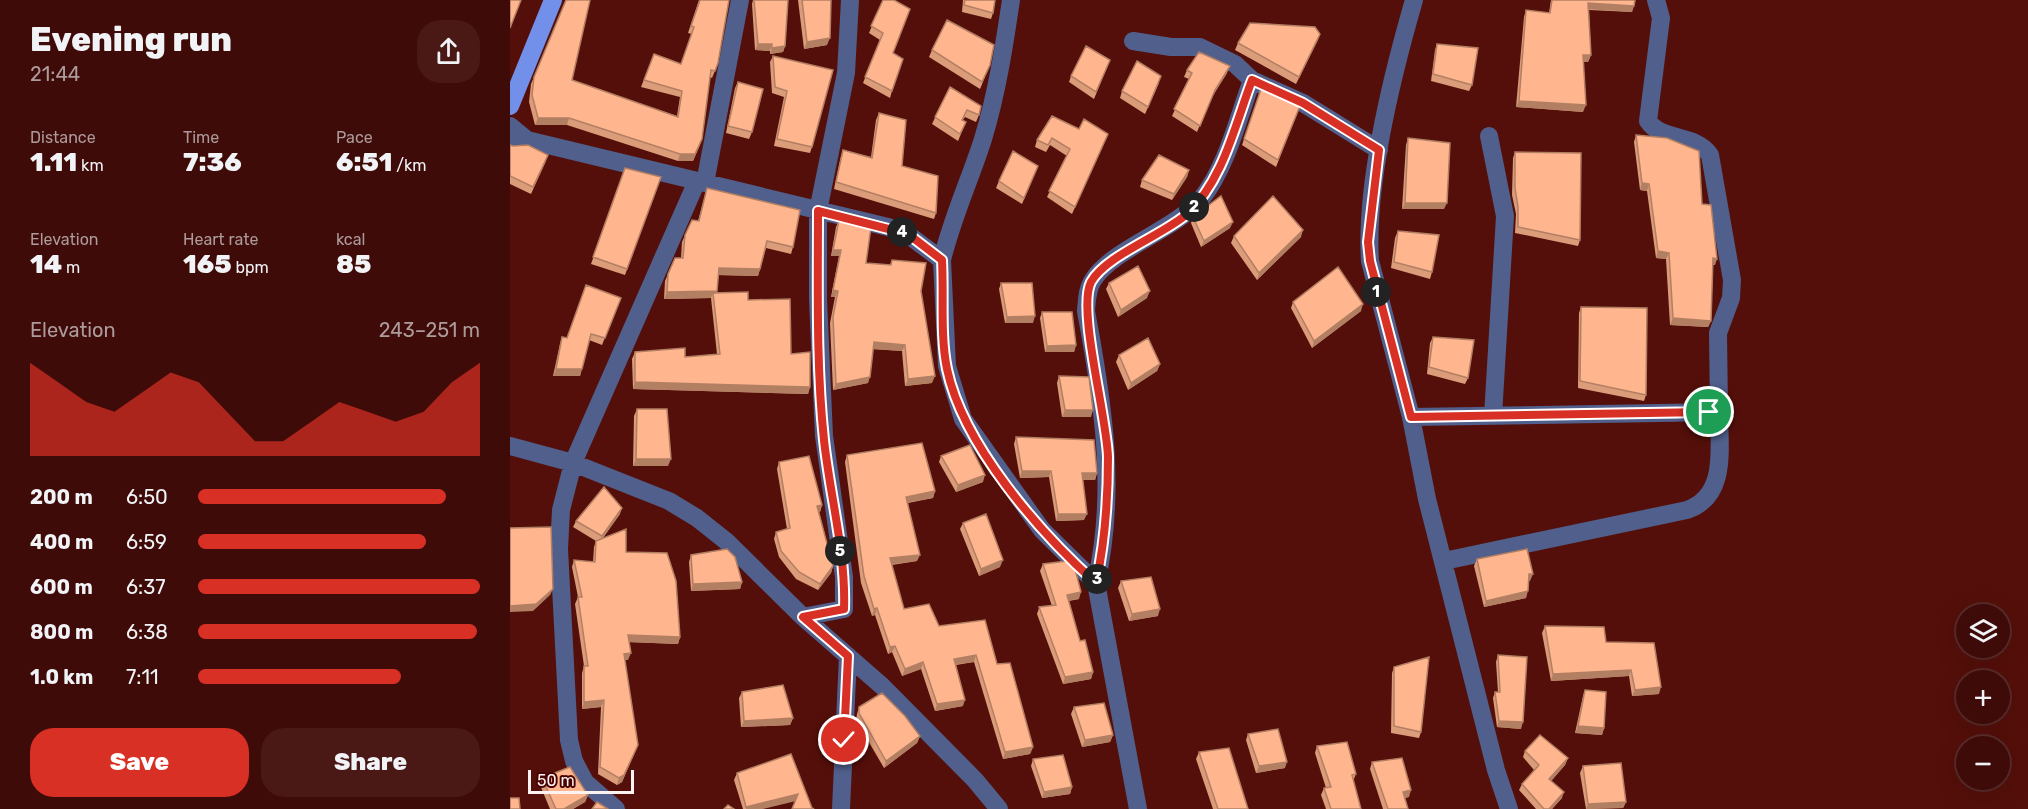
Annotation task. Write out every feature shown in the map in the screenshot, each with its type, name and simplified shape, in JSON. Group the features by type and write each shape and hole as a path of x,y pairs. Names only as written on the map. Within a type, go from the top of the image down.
{"main road":[{"path":"510,78 542,0"},
{"path":"510,106 553,0"}],"street":[{"path":"616,809 585,782 574,761 570,740 559,549 561,510 573,463 701,182 740,0"},
{"path":"803,617 844,609 845,601 844,577 824,436 818,299 818,211 846,73 850,0"},
{"path":"1011,0 998,85 983,140 951,226 942,260 946,366 963,419 1042,530 1096,583"},
{"path":"1414,0 1379,150 1368,242 1370,261 1411,417 1496,770 1509,809"},
{"path":"1444,561 1687,510 1704,502 1714,487 1719,468 1718,333 1731,298 1732,280 1710,155 1703,146 1657,130 1648,121 1661,18 1656,0"},
{"path":"1133,41 1171,47 1200,47 1235,64 1252,80 1303,103 1379,150"},
{"path":"1138,809 1096,583 1104,537 1108,456 1097,371 1086,311 1088,293 1100,270 1185,216 1203,196 1218,170 1252,80"},
{"path":"510,126 518,141 701,182 908,234 942,260"},
{"path":"1489,136 1505,216 1493,416"},
{"path":"1411,417 1719,412"},
{"path":"510,446 573,463 682,508 726,541 803,617 848,656 975,780 999,809"},
{"path":"841,809 848,656"}],"building":[{"path":"510,0 521,0 510,28"},
{"path":"566,0 590,0 572,80 678,117 682,91 644,80 654,54 681,64 694,27 691,26 700,0 729,0 718,63 715,71 711,70 702,139 695,154 680,154 569,118 538,118 532,95 534,77"},
{"path":"754,0 788,0 785,46 772,48 772,44 758,44"},
{"path":"802,0 831,0 830,38 807,42"},
{"path":"883,0 894,0 910,9 893,53 903,59 892,91 865,77 883,33 871,26"},
{"path":"965,0 995,0 993,13 964,5"},
{"path":"1552,0 1635,0 1634,6 1588,3 1591,55 1583,55 1586,105 1519,101 1526,10 1550,13"},
{"path":"947,20 994,45 990,65 982,82 932,50"},
{"path":"1250,23 1315,27 1320,34 1299,77 1238,43"},
{"path":"1437,44 1478,48 1472,85 1433,74"},
{"path":"1086,46 1110,60 1096,92 1071,76"},
{"path":"1199,52 1230,66 1215,90 1200,126 1174,109 1192,73 1187,70"},
{"path":"773,56 833,70 812,147 777,139 787,91 775,87"},
{"path":"1137,61 1161,76 1148,107 1122,91"},
{"path":"738,82 763,89 752,132 728,126"},
{"path":"950,87 981,106 979,115 967,110 962,120 966,122 960,134 935,117"},
{"path":"1261,89 1300,106 1278,160 1244,139"},
{"path":"879,113 906,120 902,166 938,176 936,213 836,182 843,150 872,158"},
{"path":"1052,116 1079,129 1084,119 1108,134 1075,207 1049,191 1070,149 1052,138 1048,145 1037,140"},
{"path":"1636,135 1667,138 1699,151 1702,204 1711,205 1717,259 1713,258 1711,321 1673,318 1669,253 1658,251 1649,184 1642,183"},
{"path":"1408,138 1450,143 1447,203 1405,203"},
{"path":"510,145 528,145 548,155 533,187 510,176"},
{"path":"1013,151 1038,166 1024,198 999,181"},
{"path":"1515,152 1581,153 1580,240 1518,227"},
{"path":"1159,155 1189,170 1174,194 1142,180"},
{"path":"625,168 661,177 627,269 593,257"},
{"path":"707,188 800,210 793,247 767,241 760,269 719,268 717,291 667,292 668,274 675,258 683,258 685,235 692,220 699,221"},
{"path":"1221,196 1233,222 1204,241 1193,217"},
{"path":"1273,196 1303,230 1259,273 1234,236"},
{"path":"839,220 871,227 866,263 891,265 892,260 926,263 921,291 935,376 908,379 905,345 874,342 870,377 836,384 833,317 838,291 833,290 841,250 833,250"},
{"path":"1398,231 1439,235 1432,272 1394,262"},
{"path":"1138,266 1150,291 1121,310 1109,283"},
{"path":"1338,267 1363,304 1314,341 1293,302"},
{"path":"1001,283 1032,283 1035,316 1007,317"},
{"path":"586,285 621,298 605,338 591,334 582,369 556,369 562,337 567,338"},
{"path":"748,292 748,300 790,299 791,354 810,352 810,387 635,382 635,352 685,348 685,357 720,354 713,293"},
{"path":"1581,307 1647,308 1646,395 1580,381"},
{"path":"1042,312 1072,312 1076,345 1047,346"},
{"path":"1433,337 1474,340 1468,378 1429,367"},
{"path":"1148,338 1160,364 1131,383 1119,355"},
{"path":"1059,376 1089,377 1093,410 1065,410"},
{"path":"637,409 667,409 671,459 636,459"},
{"path":"1016,437 1094,440 1097,473 1082,473 1087,514 1058,514 1051,471 1022,471"},
{"path":"922,443 935,491 906,497 920,555 890,558 904,609 929,604 939,626 985,620 997,664 1010,663 1033,747 1005,752 976,655 954,659 965,700 937,704 923,662 905,669 895,646 890,647 877,608 874,609 864,576 847,455"},
{"path":"970,445 985,475 958,485 941,456"},
{"path":"809,456 822,505 817,506 833,566 820,584 799,572 781,551 776,532 790,528 779,462"},
{"path":"604,487 622,508 602,536 576,521"},
{"path":"986,514 1003,560 981,569 963,523"},
{"path":"551,527 553,589 536,604 510,606 510,528"},
{"path":"626,529 626,552 667,553 676,581 680,637 628,635 631,653 624,654 638,745 624,775 619,778 600,767 604,700 584,702 584,666 588,666 578,597 582,597 574,560 595,562 596,541"},
{"path":"727,549 735,557 742,582 693,584 691,555"},
{"path":"1527,549 1533,574 1529,574 1528,591 1486,601 1477,559"},
{"path":"1067,561 1075,569 1081,592 1067,595 1080,641 1085,640 1093,672 1065,677 1039,607 1056,605 1043,564"},
{"path":"1151,577 1160,609 1132,614 1121,581"},
{"path":"1545,626 1604,627 1606,642 1654,643 1661,687 1635,690 1631,670 1553,674"},
{"path":"1498,655 1527,657 1523,722 1499,721 1495,692 1500,692"},
{"path":"1429,657 1421,732 1394,726 1394,667"},
{"path":"783,685 793,718 744,721 742,692"},
{"path":"1585,690 1606,692 1604,728 1578,726"},
{"path":"882,693 905,716 920,736 886,761 859,713 859,707"},
{"path":"1104,703 1113,735 1085,740 1074,707"},
{"path":"1278,729 1287,762 1259,766 1248,734"},
{"path":"1540,735 1568,758 1549,779 1564,792 1549,809 1544,809 1522,784 1539,765 1525,751"},
{"path":"1347,742 1356,774 1352,775 1361,809 1331,809 1324,788 1331,787 1317,746"},
{"path":"1229,748 1248,809 1218,809 1199,752"},
{"path":"791,754 814,809 792,809 798,794 746,807 737,773"},
{"path":"1063,755 1072,787 1044,792 1033,759"},
{"path":"1402,758 1411,790 1403,792 1408,809 1388,809 1372,762"},
{"path":"1621,763 1626,802 1588,804 1583,766"},
{"path":"570,767 588,795 564,809 556,809 542,778"},
{"path":"510,798 519,798 520,809 510,809"},
{"path":"597,802 608,809 592,809"}],"route":[{"path":"844,740 848,656 803,617 844,609 845,593 824,436 818,299 818,211 888,227 908,234 923,243 942,260 946,366 963,419 972,435 1042,530 1096,583 1104,537 1108,456 1104,415 1086,311 1091,282 1100,270 1185,216 1203,196 1218,170 1252,80 1303,103 1379,150 1368,242 1372,279 1411,417 1709,412"}]}
